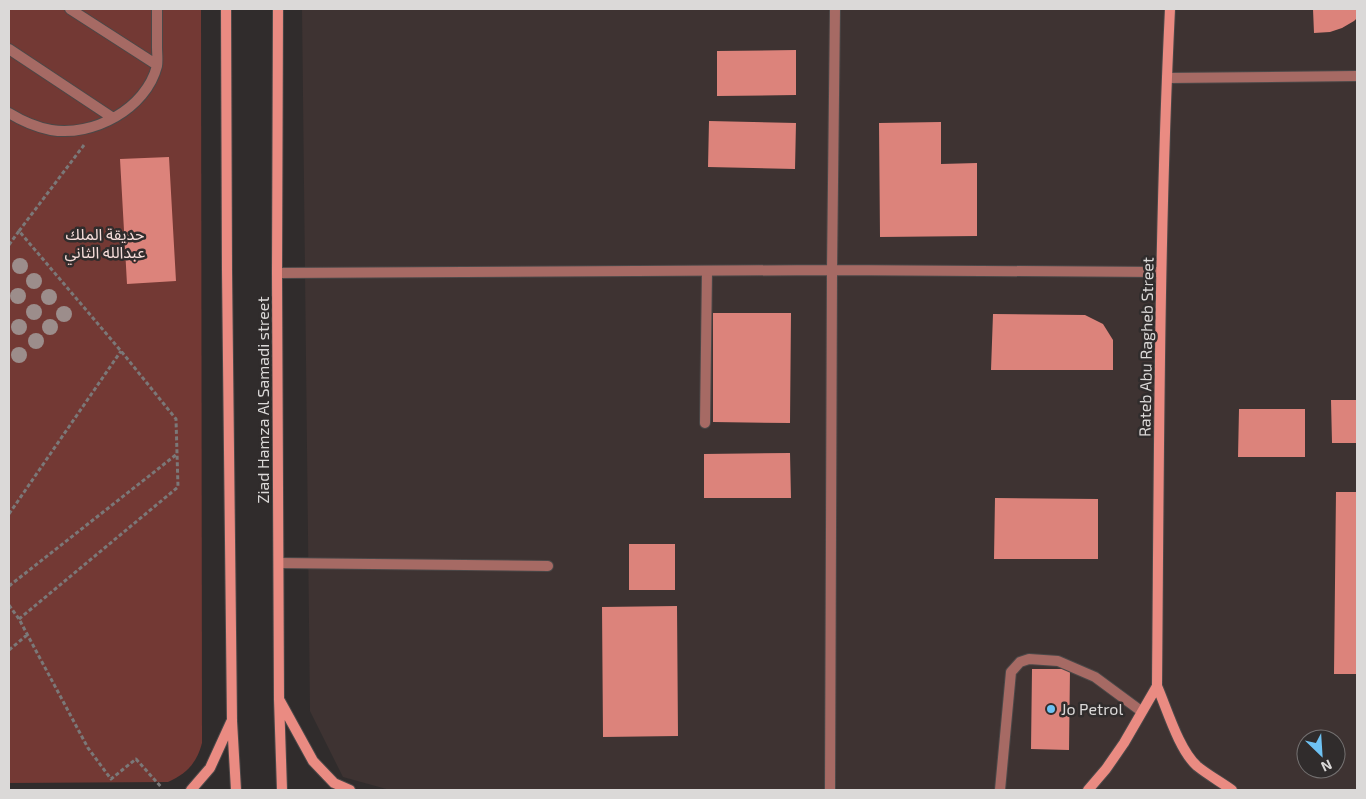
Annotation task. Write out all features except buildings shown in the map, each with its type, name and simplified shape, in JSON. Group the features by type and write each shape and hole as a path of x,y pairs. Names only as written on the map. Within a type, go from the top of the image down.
{"street":[{"path":"70,9 157,65"},
{"path":"9,113 36,127 68,131 100,124 126,110 145,90 157,65 157,9"},
{"name":"Ziad Hamza Al Samadi street","path":"226,9 232,722 236,790"},
{"name":"Ziad Hamza Al Samadi street","path":"278,9 279,700 282,790"},
{"path":"830,790 835,9"},
{"name":"Rateb Abu Ragheb Street","path":"1170,9 1161,272 1157,686 1188,756 1197,766 1232,790"},
{"path":"9,49 113,118"},
{"path":"1167,78 1357,76"},
{"path":"277,272 832,270 1161,272"},
{"path":"705,423 707,271"},
{"path":"279,563 548,566"},
{"path":"1000,790 1011,672 1020,662 1029,659 1058,661 1096,677 1141,711"},
{"path":"1088,790 1120,750 1157,686"},
{"path":"279,700 313,761 334,784 350,790"},
{"path":"191,790 210,768 232,722"}],"path":[{"path":"9,245 65,170"},
{"path":"19,231 176,419 178,487 19,619"},
{"path":"9,514 121,351"},
{"path":"9,586 177,453"},
{"path":"9,604 19,619 88,748 111,779 136,759 162,788"},
{"path":"9,650 27,635"}],"shaded area":[{"path":"302,9 1357,9 1357,790 390,790 343,777 310,711"}],"green space":[{"name":"حديقة الملك عبدالله الثاني","path":"9,9 201,9 202,743 190,767 168,782 9,783"}],"place":[{"name":"Jo Petrol","path":"1051,709"}]}
